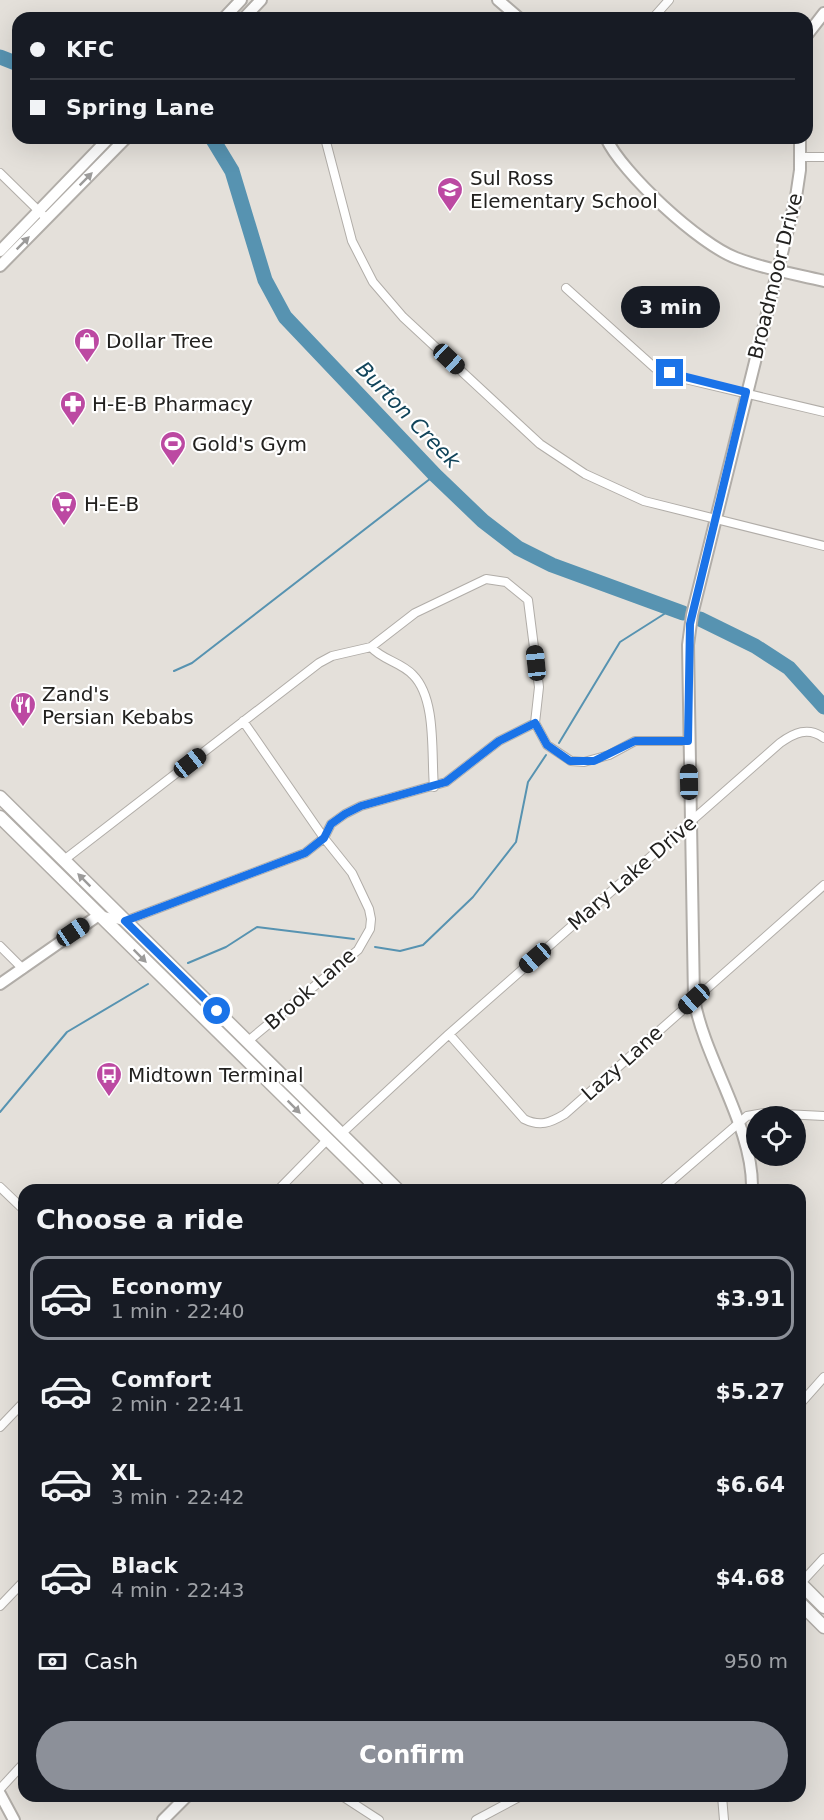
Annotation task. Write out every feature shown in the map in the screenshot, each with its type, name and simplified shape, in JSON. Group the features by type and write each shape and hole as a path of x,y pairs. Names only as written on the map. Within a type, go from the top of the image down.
{"main road":[{"path":"0,797 392,1184"},
{"path":"0,818 373,1184"},
{"path":"327,1140 333,1138 339,1141 383,1184"},
{"path":"806,1589 824,1607"},
{"path":"806,1610 824,1627"},
{"path":"811,1615 824,1617"}],"street":[{"path":"230,12 241,0"},
{"path":"250,12 261,0"},
{"path":"658,12 669,0"},
{"path":"813,27 824,13"},
{"path":"0,266 104,144"},
{"path":"0,250 43,216 120,144"},
{"path":"327,144 352,241 373,282 403,317 540,444 569,465 644,501 824,546"},
{"path":"610,144 623,164 644,186 710,244 735,257 824,281"},
{"name":"Broadmoor Drive","path":"752,1184 750,1161 703,1036 694,999 688,634 796,196 800,144"},
{"path":"801,157 824,157"},
{"path":"0,173 43,216"},
{"path":"566,288 655,368 685,379 824,412"},
{"path":"64,860 319,663 332,656 371,647 416,613 486,579 506,582 522,593 530,608 539,687 535,723 547,745 570,761 594,761 635,741 688,741"},
{"path":"371,647 379,656 413,674 421,687 432,729 434,787"},
{"name":"Brook Lane","path":"243,721 324,838 352,873 369,909 370,929 358,950 248,1041"},
{"path":"0,984 99,915 125,921 287,862 305,853 324,838 331,824 361,806 446,782 499,741 535,723"},
{"name":"Mary Lake Drive","path":"342,1133 449,1034 792,734 805,731 817,733 824,738"},
{"name":"Lazy Lane","path":"449,1034 524,1119 546,1124 565,1114 824,885"},
{"path":"0,946 23,969"},
{"path":"668,1184 737,1122 747,1116 758,1113 824,1116"},
{"path":"284,1184 327,1140"},
{"path":"2,1192 18,1205"},
{"path":"806,1397 824,1377"},
{"path":"0,1427 18,1408"},
{"path":"806,1577 824,1558"},
{"path":"0,1606 18,1587"},
{"path":"0,1789 18,1770"},
{"path":"0,1794 14,1820"},
{"path":"163,1820 181,1802"},
{"path":"351,1802 379,1820"},
{"path":"476,1820 510,1802"},
{"path":"722,1802 724,1820"}],"waterway":[{"name":"Burton Creek","path":"0,57 12,62"},
{"name":"Burton Creek","path":"216,144 232,171 265,280 285,317 435,475 483,521 518,548 552,565 683,613"},
{"path":"174,671 192,663 435,475"},
{"path":"559,743 620,642 672,609"},
{"name":"Burton Creek","path":"700,619 755,646 789,668 824,707"},
{"path":"375,947 400,951 423,945 473,897 516,842 528,782 546,755"},
{"path":"188,963 226,947 257,927 354,939"},
{"path":"0,1112 67,1032 148,984"}],"place":[{"name":"Sul Ross Elementary School","path":"450,213"},
{"name":"Dollar Tree","path":"87,364"},
{"name":"H-E-B Pharmacy","path":"73,427"},
{"name":"Gold's Gym","path":"173,467"},
{"name":"H-E-B","path":"64,527"},
{"name":"Zand's Persian Kebabs","path":"23,728"},
{"name":"Midtown Terminal","path":"109,1098"}],"route":[{"path":"217,1011 125,921 287,862 305,853 324,838 331,824 345,814 361,806 446,782 499,741 516,730 535,723 547,745 570,761 594,761 635,741 688,741 688,634 746,392 685,379 670,373"}]}
